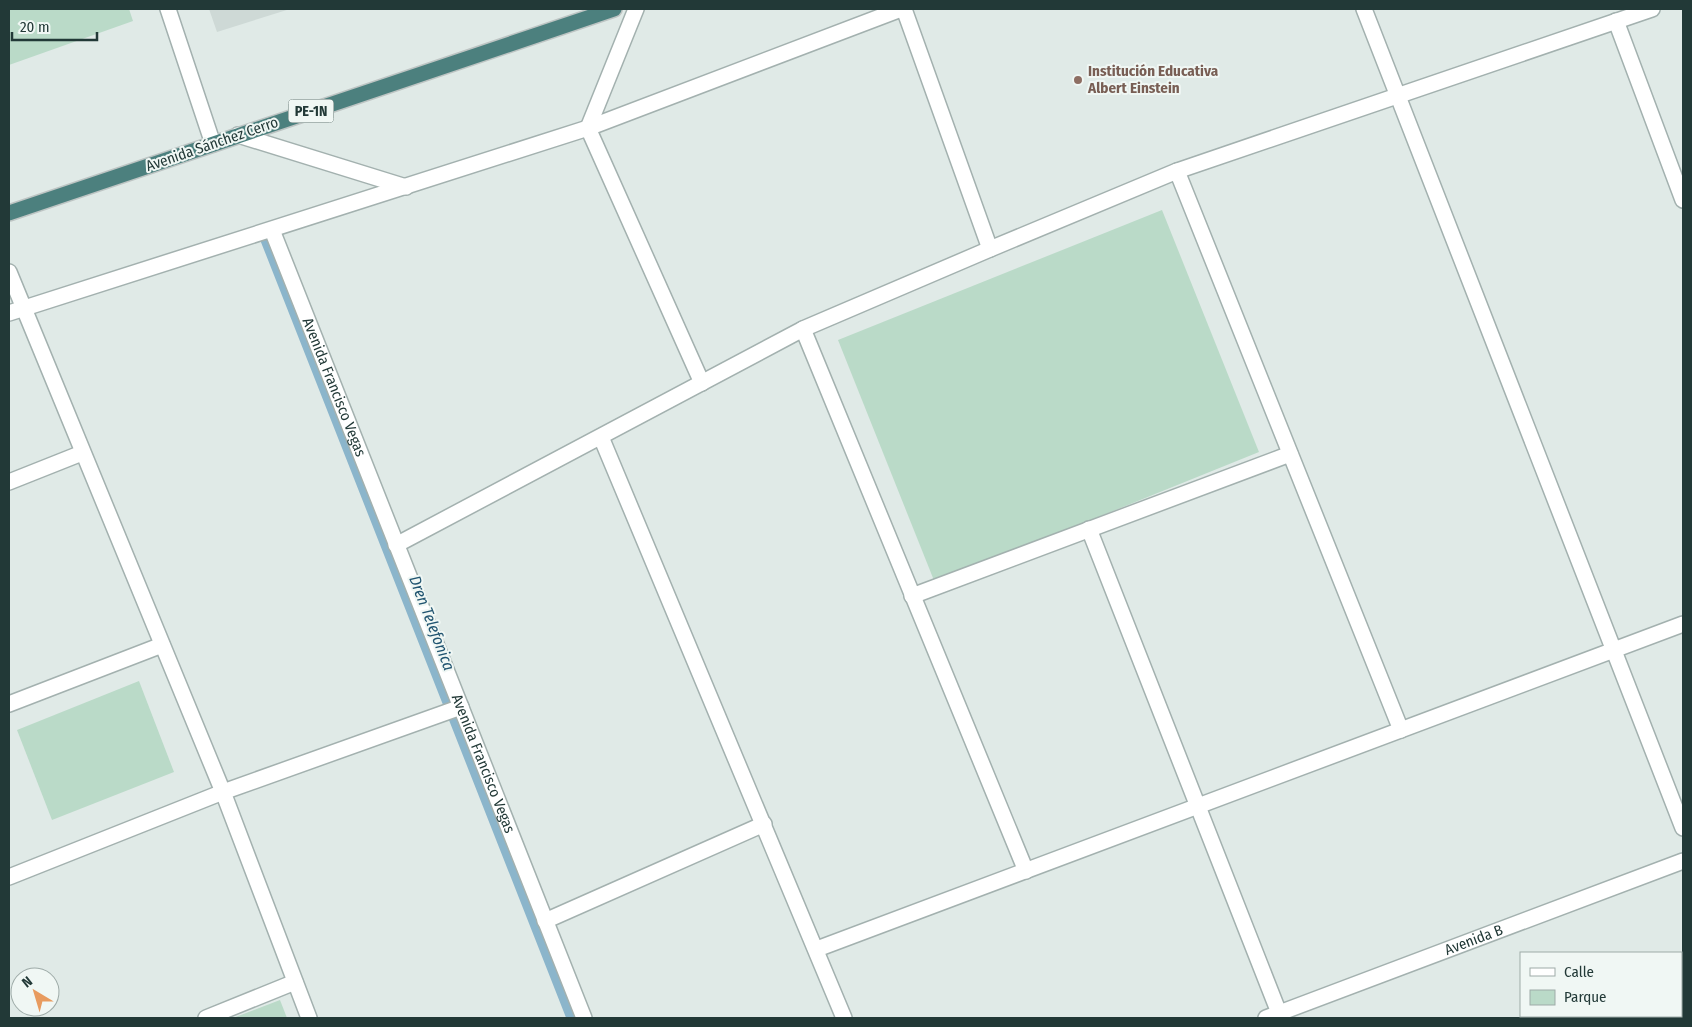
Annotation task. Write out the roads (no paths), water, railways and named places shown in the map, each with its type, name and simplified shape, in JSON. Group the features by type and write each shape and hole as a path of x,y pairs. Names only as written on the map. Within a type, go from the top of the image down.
{"highway":[{"name":"Avenida Sánchez Cerro","path":"9,213 614,9"}],"street":[{"path":"168,9 213,144"},
{"path":"636,9 588,128 702,383"},
{"path":"16,311 588,128 903,9 990,248"},
{"path":"1364,9 1683,828"},
{"path":"396,545 803,330 990,248 1177,171 1652,9"},
{"path":"1616,21 1683,200"},
{"path":"238,135 406,187"},
{"path":"1177,171 1401,730"},
{"name":"Avenida Francisco Vegas","path":"272,230 584,1018"},
{"path":"9,272 16,311 82,453 223,792 309,1018"},
{"path":"803,330 1026,871"},
{"path":"601,437 817,949 844,1018"},
{"path":"9,482 82,453"},
{"path":"912,596 1290,454"},
{"path":"1089,529 1275,1017"},
{"path":"817,949 1683,624"},
{"path":"9,704 162,645"},
{"path":"9,878 223,792 461,707"},
{"path":"545,921 764,824"},
{"name":"Avenida B","path":"1275,1017 1683,862"},
{"path":"206,1018 295,982"}],"waterway":[{"name":"Dren Telefonica","path":"265,240 571,1018"}],"place":[{"name":"Institución Educativa Albert Einstein","path":"1078,80"}]}
